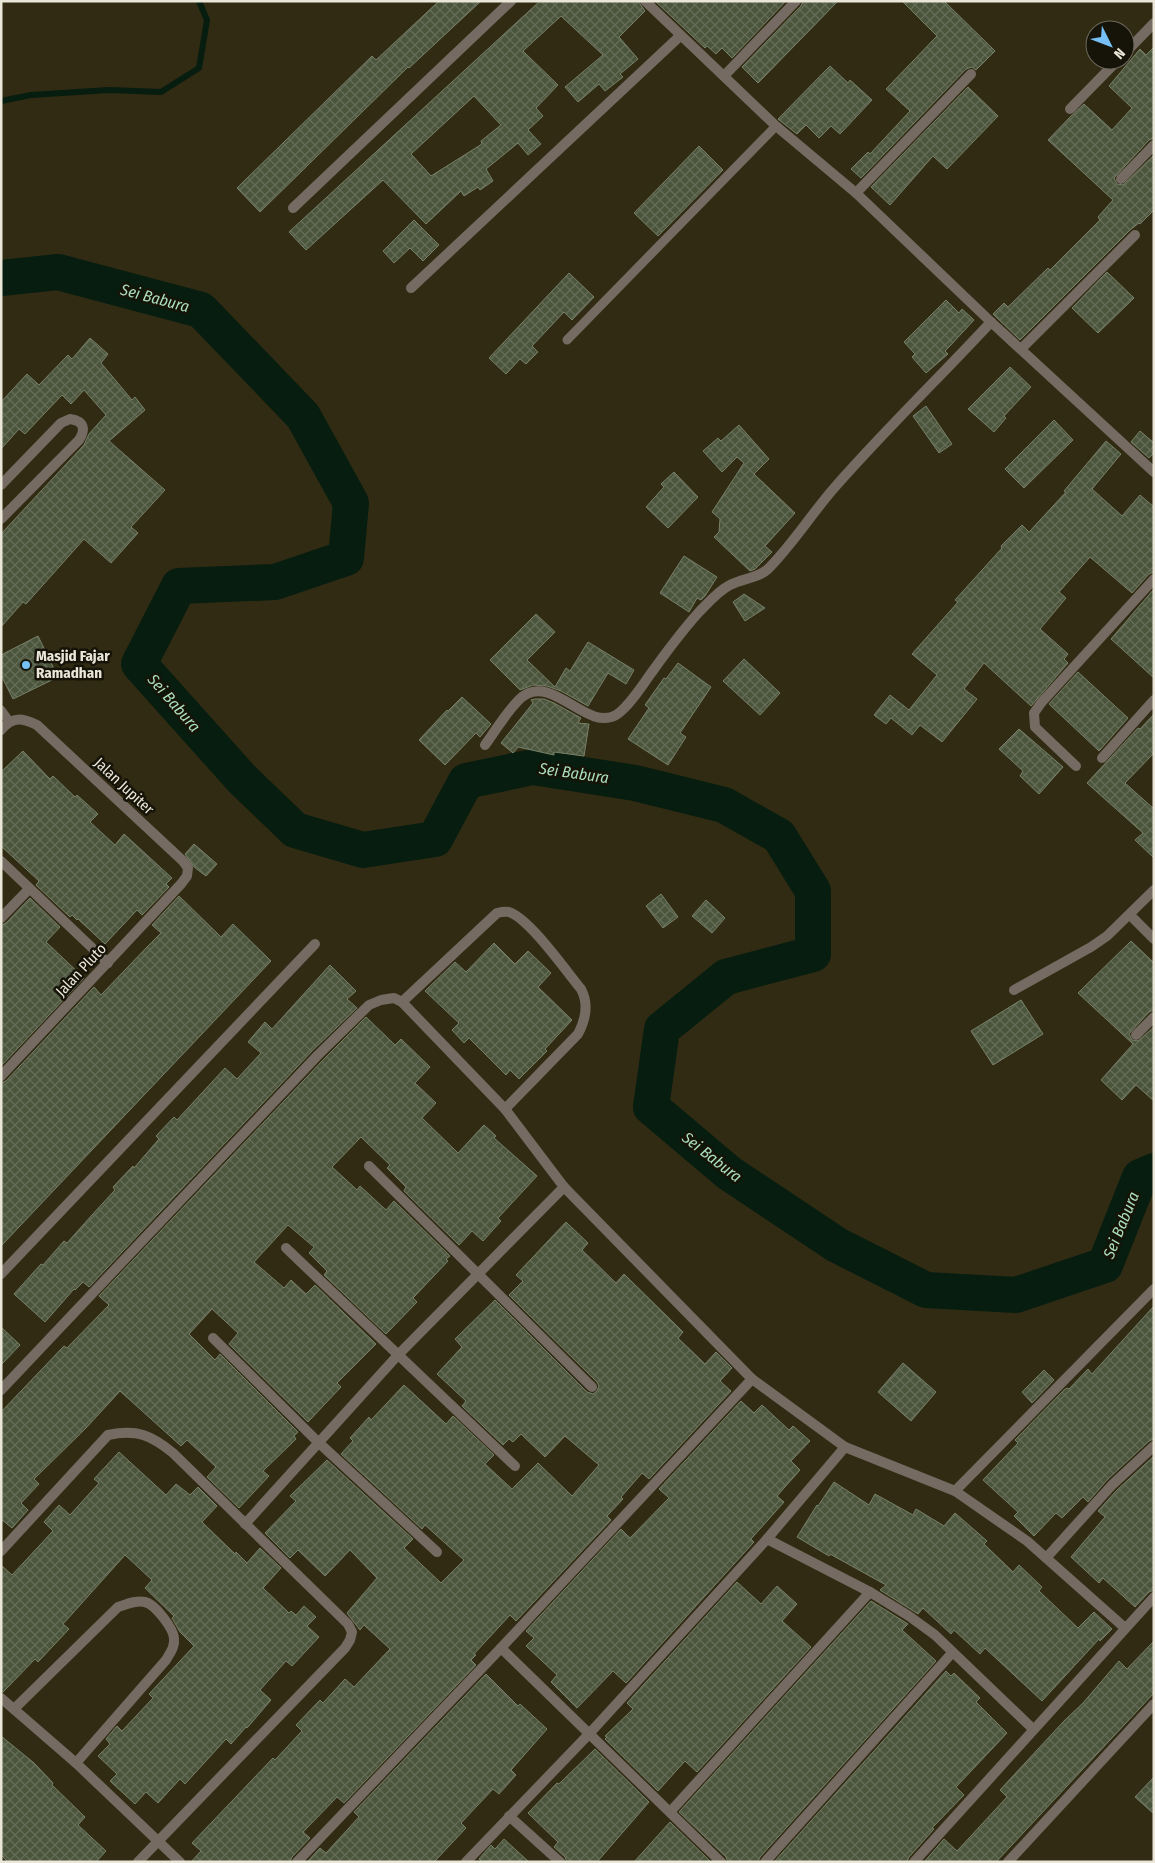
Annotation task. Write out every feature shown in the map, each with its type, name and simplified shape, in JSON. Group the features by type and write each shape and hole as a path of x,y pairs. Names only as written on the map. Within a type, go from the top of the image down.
{"street":[{"path":"293,208 511,1"},
{"path":"645,1 776,126 856,193 991,322 1022,348 1154,472"},
{"path":"724,76 796,1"},
{"path":"1135,43 1154,23"},
{"path":"411,288 680,36"},
{"path":"1070,109 1108,70"},
{"path":"856,193 971,74"},
{"path":"1121,179 1154,145"},
{"path":"1022,348 1135,235"},
{"path":"485,745 519,701 532,692 549,694 601,719 616,715 639,691 670,648 698,614 730,584 754,578 767,570 835,487 991,322"},
{"path":"1,485 61,423 70,419 80,423 83,427 84,433 79,440 1,519"},
{"path":"1076,766 1035,727 1034,714 1041,702 1154,579"},
{"path":"1102,758 1154,700"},
{"name":"Jalan Jupiter","path":"9,721 22,719 37,725 183,861 188,868 187,876 181,884"},
{"path":"1,730 9,721"},
{"path":"1,861 108,964"},
{"name":"Jalan Pluto","path":"1,1076 181,884"},
{"path":"1,918 29,889"},
{"path":"1014,990 1107,936 1154,890"},
{"path":"402,1002 497,913 507,911 517,916 531,930 585,996 584,1023 578,1034 505,1109"},
{"path":"1130,915 1154,939"},
{"path":"1,1274 315,944"},
{"path":"1,1390 318,1056 369,1005 381,1000 394,998 402,1002 505,1109 564,1188 752,1379 845,1447 955,1491 1047,1557 1125,1628"},
{"path":"1136,1036 1154,1017"},
{"path":"369,1166 592,1387"},
{"path":"245,1524 398,1355 564,1188"},
{"path":"286,1248 515,1466"},
{"path":"955,1491 1154,1289"},
{"path":"213,1338 318,1442 436,1552"},
{"path":"297,1862 501,1648 752,1379"},
{"path":"1,1552 108,1435 124,1432 143,1434 160,1443 173,1454 348,1624 352,1632 346,1648 138,1862"},
{"path":"1047,1557 1112,1485 1154,1446"},
{"path":"466,1862 589,1734 767,1540 845,1447"},
{"path":"767,1540 870,1592 935,1635 952,1654 1033,1730"},
{"path":"670,1812 870,1592"},
{"path":"914,1862 1154,1597"},
{"path":"14,1709 118,1607 135,1601 147,1602 156,1609 170,1628 174,1637 173,1647 166,1660 76,1764"},
{"path":"501,1648 721,1862"},
{"path":"765,1862 952,1654"},
{"path":"1,1698 76,1764 180,1862"},
{"path":"1008,1862 1154,1704"},
{"path":"509,1816 560,1862"}],"lane":[{"path":"567,340 776,126"},
{"path":"1,710 9,721"}],"building":[{"path":"439,1 481,1 408,67 260,212 237,188 372,56 376,60"},
{"path":"540,1 638,1 645,11 619,37 638,59 620,74 623,77 605,91 599,84 578,102 565,87 603,55 561,16 523,51 558,85 536,108 543,116 528,130 541,144 528,155 518,143 486,169 493,181 480,190 478,187 464,196 461,191 426,224 383,180 306,250 289,232","holes":["474,96 501,125 481,141 482,144 431,176 411,154"]},
{"path":"655,1 786,1 732,58 722,48 716,54 707,46 705,48"},
{"path":"803,1 838,1 758,83 742,67 801,6"},
{"path":"902,1 944,1 995,51 976,70 972,67 966,69 861,178 851,169 868,152 870,154 910,111 886,89 937,36"},
{"path":"1154,47 1154,138 1149,140 1114,178 1117,184 1123,185 1154,155 1154,210 1140,224 1130,230 1020,340 993,314 1004,303 1008,307 1048,268 1050,270 1100,220 1098,217 1113,200 1048,140 1084,104 1112,130 1132,108 1109,86 1122,70 1135,70 1135,55 1140,49 1146,55"},
{"path":"830,66 848,83 850,80 872,100 840,134 831,126 819,138 806,125 797,134 778,119"},
{"path":"968,87 998,116 947,169 933,156 890,205 871,187"},
{"path":"699,146 723,170 658,236 634,213"},
{"path":"414,220 439,245 423,261 410,248 394,263 383,251"},
{"path":"1107,272 1134,298 1098,333 1072,308"},
{"path":"569,273 594,297 572,320 564,312 532,346 538,352 526,364 520,359 506,374 489,358"},
{"path":"946,300 959,313 962,309 974,320 945,351 948,354 926,373 912,357 915,354 904,342"},
{"path":"90,338 108,354 101,363 132,400 135,397 145,410 109,441 165,490 131,527 138,533 111,563 84,539 26,604 23,602 1,627 1,534 84,445 89,434 106,415 84,390 71,404 62,395 25,434 19,429 1,449 1,402 27,374 39,385 68,355 72,359"},
{"path":"1010,367 1031,387 1004,416 1006,418 994,432 968,409"},
{"path":"926,406 952,444 939,453 913,416"},
{"path":"1054,420 1073,440 1024,488 1005,469"},
{"path":"739,425 769,459 754,474 795,513 765,546 772,552 755,569 750,571 714,537 719,532 720,519 712,512 744,463 737,457 722,472 703,451 718,438 721,441"},
{"path":"1140,431 1154,443 1154,453 1149,458 1131,442"},
{"path":"1106,441 1121,454 1092,489 1122,516 1140,495 1154,507 1154,572 1149,574 1132,593 1090,557 1059,592 1066,598 1040,629 1068,654 1064,659 1068,663 1031,706 984,663 964,689 977,699 942,742 920,725 912,735 891,718 886,724 874,715 890,695 909,710 937,675 912,654 958,602 955,600 1002,548 1001,546 1022,525 1029,532 1066,492 1064,491"},
{"path":"674,472 698,497 668,528 646,507 664,487 661,484"},
{"path":"684,556 717,577 705,596 701,600 697,598 689,612 660,593"},
{"path":"1154,589 1154,678 1111,639"},
{"path":"744,594 765,608 745,621 733,602"},
{"path":"536,614 555,632 527,660 555,687 566,668 570,671 588,642 634,670 626,684 608,673 588,706 561,691 547,686 533,685 520,690 490,660"},
{"name":"Masjid Fajar Ramadhan","path":"38,636 58,677 13,699 1,675 1,655"},
{"path":"744,659 780,693 760,715 723,681"},
{"path":"678,663 711,687 680,733 686,737 668,765 628,739 649,708 645,705 664,678 666,679"},
{"path":"1078,672 1128,718 1099,751 1049,704"},
{"path":"462,697 491,724 480,737 476,733 445,765 419,740"},
{"path":"544,699 554,703 581,718 578,723 589,724 584,756 554,752 554,755 518,747 513,753 501,743 533,703 531,700"},
{"path":"1154,714 1154,753 1125,783 1154,809 1154,858 1135,840 1143,833 1087,783 1138,728 1140,729"},
{"path":"1019,729 1063,767 1039,794 1020,776 1023,771 999,749"},
{"path":"23,751 50,779 53,776 75,797 77,795 98,814 90,822 115,845 124,834 172,878 166,884 169,887 142,915 137,910 105,944 78,919 72,915 70,917 36,885 39,881 1,846 1,772"},
{"path":"194,844 217,864 206,876 194,867 185,854"},
{"path":"661,894 678,917 663,928 646,906"},
{"path":"179,896 221,937 233,924 271,961 1,1246 1,1083 6,1081 94,987 101,995 161,933 152,925"},
{"path":"30,898 60,927 46,942 84,978 1,1066 1,925 6,923"},
{"path":"706,900 725,918 712,933 692,916"},
{"path":"1131,941 1154,963 1154,1010 1149,1012 1129,1034 1132,1040 1138,1041 1154,1027 1154,1101 1136,1085 1122,1100 1101,1080 1133,1044 1078,993"},
{"path":"494,943 515,964 528,951 551,973 538,987 572,1020 545,1049 547,1051 519,1079 510,1070 506,1075 469,1038 464,1043 452,1030 459,1023 425,991 455,962 466,972"},
{"path":"330,965 356,991 347,999 357,1008 313,1050 89,1287 83,1282 74,1289 45,1322 14,1294 64,1241 67,1243 115,1190 113,1187 133,1166 134,1168 159,1139 156,1136 174,1117 177,1120 225,1068 237,1079 261,1053 248,1042 265,1022 272,1029"},
{"path":"1021,1000 1043,1034 993,1065 971,1031"},
{"path":"366,1017 395,1045 401,1039 430,1067 415,1083 436,1103 422,1118 458,1153 484,1125 496,1136 494,1138 537,1176 498,1218 501,1221 483,1241 472,1231 459,1245 404,1191 406,1187 387,1168 390,1165 361,1137 332,1167 357,1190 360,1186 386,1210 394,1201 450,1256 446,1259 448,1261 413,1298 417,1302 386,1334 324,1275 327,1271 309,1253 314,1247 288,1225 254,1262 284,1288 291,1280 306,1294 315,1285 376,1344 337,1383 341,1387 308,1422 229,1344 238,1333 212,1309 189,1334 215,1360 220,1354 298,1432 294,1436 296,1439 263,1471 269,1476 239,1508 207,1477 216,1467 187,1440 181,1446 120,1391 86,1428 34,1479 39,1484 21,1503 28,1510 12,1528 1,1519 1,1412 64,1346 67,1348 109,1305 99,1296"},
{"path":"566,1222 588,1243 582,1250 616,1283 624,1274 683,1332 678,1338 705,1364 716,1352 732,1368 720,1381 731,1391 649,1479 642,1473 621,1497 623,1499 607,1516 611,1520 516,1621 510,1615 474,1654 476,1655 471,1660 476,1665 344,1803 337,1797 303,1832 310,1838 292,1857 290,1862 191,1862 201,1851 192,1843 273,1758 275,1760 302,1731 296,1725 320,1700 323,1703 345,1679 354,1687 390,1649 364,1625 360,1630 347,1613 377,1578 350,1550 325,1576 298,1550 290,1558 265,1533 296,1501 290,1496 327,1460 413,1539 404,1548 441,1583 464,1560 425,1525 422,1529 341,1454 353,1441 350,1438 369,1417 371,1420 404,1385 446,1424 453,1416 494,1455 485,1464 512,1489 538,1463 572,1496 599,1465 565,1436 545,1457 521,1434 513,1442 509,1439 503,1445 462,1406 466,1401 437,1374 462,1347 455,1339 495,1300 587,1392 593,1394 597,1391 599,1386 597,1382 509,1295 523,1281 516,1275"},
{"path":"1154,1306 1154,1439 1149,1441 1107,1480 1088,1502 1083,1497 1062,1518 1056,1513 1034,1536 1014,1516 1018,1512 983,1480 1018,1443 1015,1440 1064,1390 1069,1389 1088,1369 1092,1374"},
{"path":"1,1327 20,1345 1,1365"},
{"path":"903,1363 936,1392 911,1421 878,1392"},
{"path":"1044,1370 1054,1380 1032,1403 1022,1392"},
{"path":"741,1401 754,1413 762,1405 789,1430 793,1426 810,1441 791,1461 800,1470 777,1496 784,1502 751,1539 754,1542 626,1683 613,1671 577,1708 551,1682 557,1675 526,1646 534,1638 526,1631 621,1529 630,1538 669,1498 659,1489"},
{"path":"119,1452 166,1495 176,1484 190,1495 198,1487 217,1506 202,1522 247,1563 260,1548 281,1568 263,1588 289,1613 291,1611 296,1615 304,1606 316,1617 307,1626 319,1637 292,1666 286,1661 260,1690 271,1700 247,1728 231,1744 226,1739 185,1784 180,1779 158,1803 146,1792 135,1804 110,1781 117,1774 98,1756 110,1744 106,1739 117,1726 122,1731 153,1698 149,1694 194,1646 180,1632 172,1618 174,1616 145,1588 152,1580 125,1555 63,1624 69,1629 38,1662 35,1659 3,1692 1,1691 1,1565 12,1575 53,1531 44,1522 59,1505 70,1515 99,1483 94,1479"},
{"path":"1154,1456 1154,1590 1149,1592 1135,1607 1103,1578 1099,1583 1071,1557 1105,1517 1098,1511 1117,1490"},
{"path":"834,1482 869,1505 875,1494 913,1515 916,1509 944,1526 955,1513 987,1541 984,1544 1013,1572 1019,1565 1042,1587 1039,1591 1078,1628 1094,1612 1112,1629 1100,1641 1099,1639 1042,1701 985,1648 980,1654 954,1630 951,1634 923,1608 918,1614 880,1590 886,1585 830,1554 829,1556 797,1537"},
{"path":"737,1582 761,1604 777,1586 797,1604 782,1621 811,1647 697,1772 685,1761 658,1791 605,1739 607,1737 605,1736 633,1709 627,1703"},
{"path":"871,1601 908,1624 902,1630 936,1661 760,1857 758,1862 728,1862 726,1857 679,1812"},
{"path":"1154,1641 1154,1693 996,1862 924,1862 944,1839 957,1851 1007,1797 1000,1790 1083,1703 1119,1661 1127,1669"},
{"path":"946,1671 951,1676 954,1673 980,1698 976,1702 1007,1733 956,1787 964,1795 932,1828 934,1829 909,1857 907,1862 774,1862"},
{"path":"486,1674 518,1706 520,1704 547,1729 511,1770 516,1775 499,1794 493,1789 461,1823 466,1828 434,1862 307,1862 320,1848 326,1853 359,1817 354,1812"},
{"path":"1,1736 34,1763 53,1783 52,1785 85,1817 78,1825 106,1851 96,1862 8,1862 1,1855"},
{"path":"595,1749 649,1802 597,1862 567,1862 565,1857 554,1847 558,1842 528,1813 557,1783 559,1784"},
{"path":"1154,1777 1154,1814 1135,1797"},
{"path":"670,1822 711,1862 634,1862"},
{"path":"504,1839 529,1862 482,1862 479,1859 491,1845 495,1849"}],"waterway":[{"path":"1,101 31,95 109,90 161,92 199,68 207,20 199,1"},
{"name":"Sei Babura","path":"1,278 58,272 201,310 303,416 351,503 346,558 275,582 179,586 139,664 242,779 295,830 363,850 435,839 466,781 533,767 635,783 724,805 779,836 813,891 813,954 726,977 662,1029 651,1107 729,1173 837,1245 926,1290 1016,1295 1105,1265 1140,1177 1154,1171"}],"place":[{"name":"Masjid Fajar Ramadhan","path":"26,665"}]}
